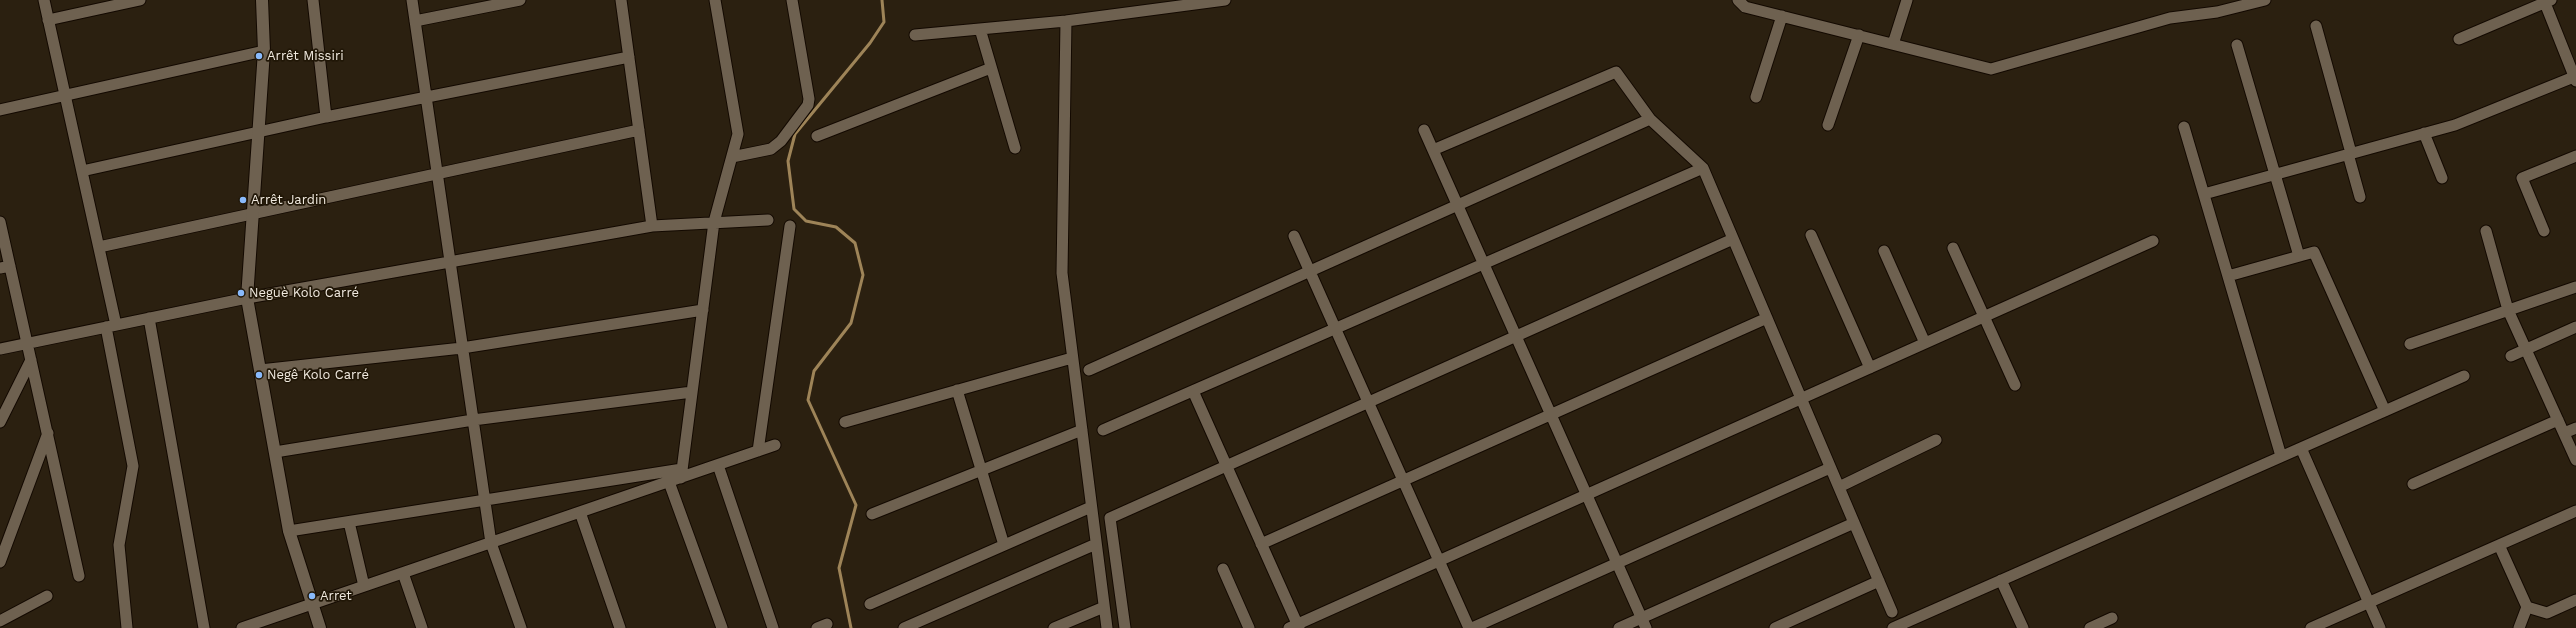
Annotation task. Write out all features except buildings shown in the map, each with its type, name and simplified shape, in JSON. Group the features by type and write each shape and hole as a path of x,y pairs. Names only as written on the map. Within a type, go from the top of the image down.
{"street":[{"path":"44,0 99,247 133,466 119,544 127,628"},
{"path":"48,20 140,0"},
{"path":"262,0 264,51 247,298 289,531 320,628"},
{"path":"313,0 326,117"},
{"path":"412,0 491,543 521,628"},
{"path":"415,21 520,0"},
{"path":"621,0 652,226"},
{"path":"682,474 714,222 738,134 715,0"},
{"path":"732,157 772,149 781,141 808,105 809,99 792,0"},
{"path":"915,35 1066,21 1225,0"},
{"path":"1738,0 1745,7 1991,69 2170,18 2217,12 2264,0"},
{"path":"1893,44 1907,0"},
{"path":"2204,194 2455,125 2575,77 2548,1 2459,39"},
{"path":"1756,97 1782,16"},
{"path":"1066,21 1062,273 1107,628"},
{"path":"2316,26 2360,197"},
{"path":"980,29 1015,148"},
{"path":"1828,125 1859,36"},
{"path":"2237,45 2298,256"},
{"path":"0,110 264,51"},
{"path":"82,171 326,117 629,57"},
{"path":"817,136 991,68"},
{"path":"1433,150 1616,72 1650,119 1703,168 1892,612"},
{"path":"1089,370 1650,119"},
{"path":"2184,127 2281,456"},
{"path":"99,247 639,130"},
{"path":"1424,130 1644,623"},
{"path":"2424,133 2442,178"},
{"path":"2544,232 2522,178 2576,156"},
{"path":"1103,430 1703,168"},
{"path":"0,349 247,298 652,226 768,220"},
{"path":"0,222 5,267 31,360 79,576"},
{"path":"758,451 790,226"},
{"path":"2486,231 2508,310 2576,460"},
{"path":"1811,235 1870,368"},
{"path":"1294,236 1439,561 1471,628 1830,468"},
{"path":"1125,628 1110,518 1733,239"},
{"path":"1193,391 1261,544 1295,627 1587,494 2153,241"},
{"path":"1953,248 2015,385"},
{"path":"1884,251 1925,343"},
{"path":"2228,276 2314,252 2385,411"},
{"path":"2410,344 2576,287"},
{"path":"260,370 462,348 703,310"},
{"path":"149,318 204,628"},
{"path":"1261,544 1767,318"},
{"path":"2511,356 2576,327"},
{"path":"845,422 1072,358"},
{"path":"0,422 31,360"},
{"path":"1894,628 2464,376"},
{"path":"957,390 1004,545"},
{"path":"275,452 473,420 692,392"},
{"path":"2413,484 2558,420"},
{"path":"2564,433 2576,428"},
{"path":"872,514 1082,430"},
{"path":"0,562 48,432"},
{"path":"1839,487 1936,440"},
{"path":"289,531 484,500 682,474 718,465 776,445"},
{"path":"2300,448 2380,628"},
{"path":"718,465 773,628"},
{"path":"242,628 669,482 682,474"},
{"path":"669,482 722,628"},
{"path":"870,604 1091,507"},
{"path":"2311,628 2332,624 2369,602 2576,511"},
{"path":"580,512 620,628"},
{"path":"349,522 364,586"},
{"path":"1619,628 1644,623 1854,523"},
{"path":"904,628 1096,544"},
{"path":"2499,545 2527,606 2519,628"},
{"path":"1223,569 1249,628"},
{"path":"403,573 422,628"},
{"path":"2001,580 2023,628"},
{"path":"1775,628 1879,581"},
{"path":"0,621 47,596"},
{"path":"2527,606 2547,613 2576,600"},
{"path":"1054,628 1104,607"},
{"path":"2090,628 2112,618"}],"waterway":[{"path":"851,628 839,568 856,505 808,400 814,371 851,323 863,275 855,243 836,227 806,221 794,209 788,161 795,134 870,43 884,22 882,0"}],"place":[{"name":"Arrêt Missiri","path":"259,56"},
{"name":"Arrêt Jardin","path":"243,200"},
{"name":"Neguè Kolo Carré","path":"241,293"},
{"name":"Negê Kolo Carré","path":"259,375"},
{"name":"Arret","path":"312,596"}]}
